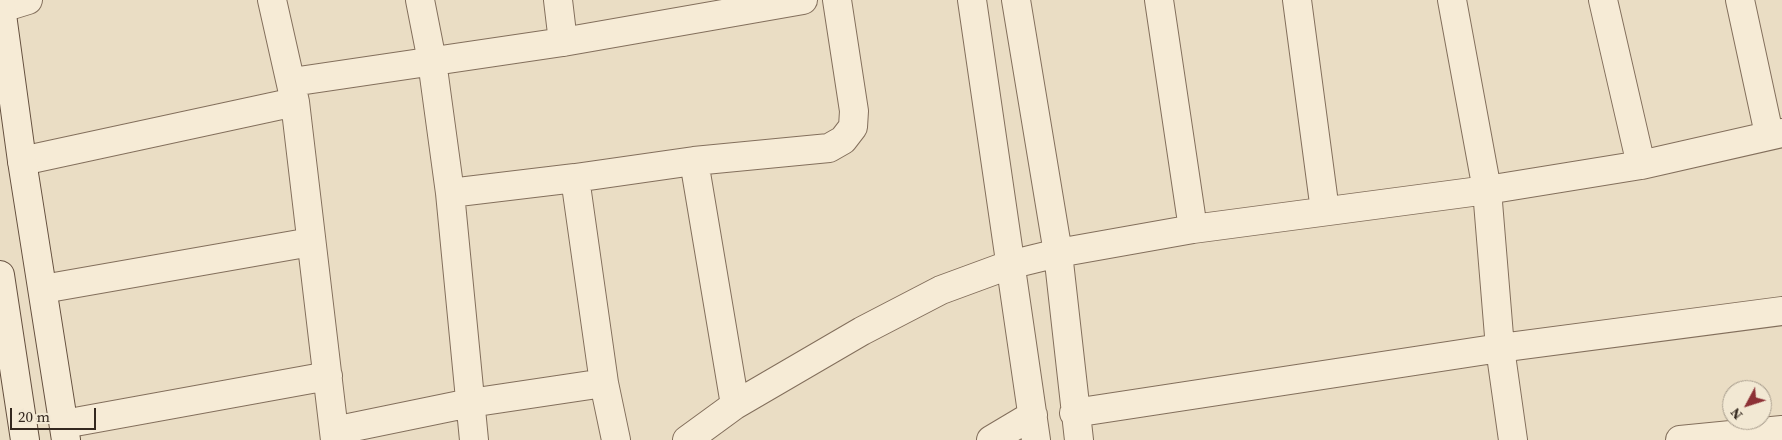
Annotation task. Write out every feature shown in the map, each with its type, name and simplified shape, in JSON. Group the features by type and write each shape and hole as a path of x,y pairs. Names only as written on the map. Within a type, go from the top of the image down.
{"street":[{"path":"28,0 1,4 22,161 65,432 328,376"},
{"path":"272,0 293,92 334,435 470,403 604,383"},
{"path":"420,0 432,61 450,193 474,440"},
{"path":"558,0 563,42"},
{"path":"22,161 293,92 432,61 563,42 703,8 803,0"},
{"path":"450,193 694,161 829,148 843,140 853,127 854,111 837,0"},
{"path":"972,0 1034,428 990,440"},
{"path":"1016,0 1058,253 1078,440"},
{"path":"1160,0 1194,229"},
{"path":"1297,0 1325,211"},
{"path":"1452,0 1487,190 1500,348 1513,440"},
{"path":"1603,0 1642,165"},
{"path":"687,440 735,405 862,331 941,290 1009,265 1058,253 1194,229 1487,190 1642,165 1776,134 1740,0"},
{"path":"694,161 735,405"},
{"path":"574,178 604,383 616,440"},
{"path":"43,288 311,242"},
{"path":"0,275 25,440"},
{"path":"1074,413 1500,348 1782,311"},
{"path":"1680,440 1782,430"}]}
